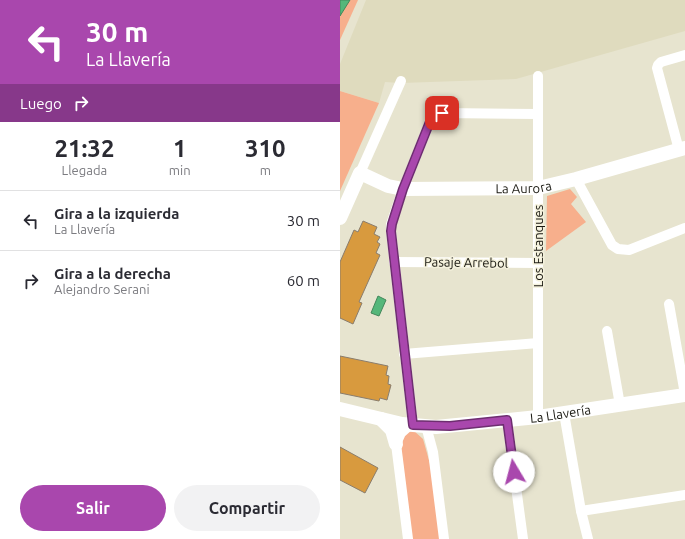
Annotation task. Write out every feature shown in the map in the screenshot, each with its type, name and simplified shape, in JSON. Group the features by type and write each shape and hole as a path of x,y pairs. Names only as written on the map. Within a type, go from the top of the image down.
{"street":[{"path":"682,149 657,68 661,62 685,55"},
{"name":"Los Estanques","path":"538,76 538,417"},
{"path":"340,218 401,80"},
{"path":"444,539 433,452 417,426 404,354 391,231 392,224 403,189 431,119 436,115 442,113 538,114"},
{"name":"La Aurora","path":"360,173 388,186 403,189 538,188 576,179 682,149"},
{"path":"576,179 612,245 618,249 629,250 685,228"},
{"name":"Pasaje Arrebol","path":"394,262 538,263"},
{"path":"669,304 685,395"},
{"path":"607,331 620,405"},
{"path":"404,354 538,343"},
{"name":"La Llavería","path":"340,409 417,426 450,426 538,417 685,395"},
{"path":"564,413 581,511 588,539"},
{"path":"381,419 392,430 396,444 408,539"},
{"path":"507,420 523,539"},
{"path":"396,444 401,433 417,426"},
{"path":"581,511 685,495"}],"shaded area":[{"path":"340,0 358,0 340,40"},
{"path":"340,0 350,0 340,16"},
{"path":"366,0 685,0 685,31 516,79 401,83 385,82 379,103 340,91 340,64"},
{"path":"340,91 379,103 340,191"},
{"path":"570,189 577,197 571,204 586,222 546,251 547,196"},
{"path":"378,296 386,300 379,316 371,313"},
{"path":"405,430 413,430 423,439 432,471 441,539 412,539 400,439"}],"building":[{"path":"363,221 377,227 374,234 380,237 377,242 380,244 376,253 380,255 359,302 362,303 353,324 340,318 340,262 354,230 358,232"},
{"path":"340,356 388,366 386,375 389,376 388,384 391,385 387,400 380,398 379,401 340,393"},
{"path":"340,447 378,468 365,493 340,480"}],"route":[{"path":"442,113 431,119 403,189 391,231 413,425 436,427 507,420 514,472"}]}
